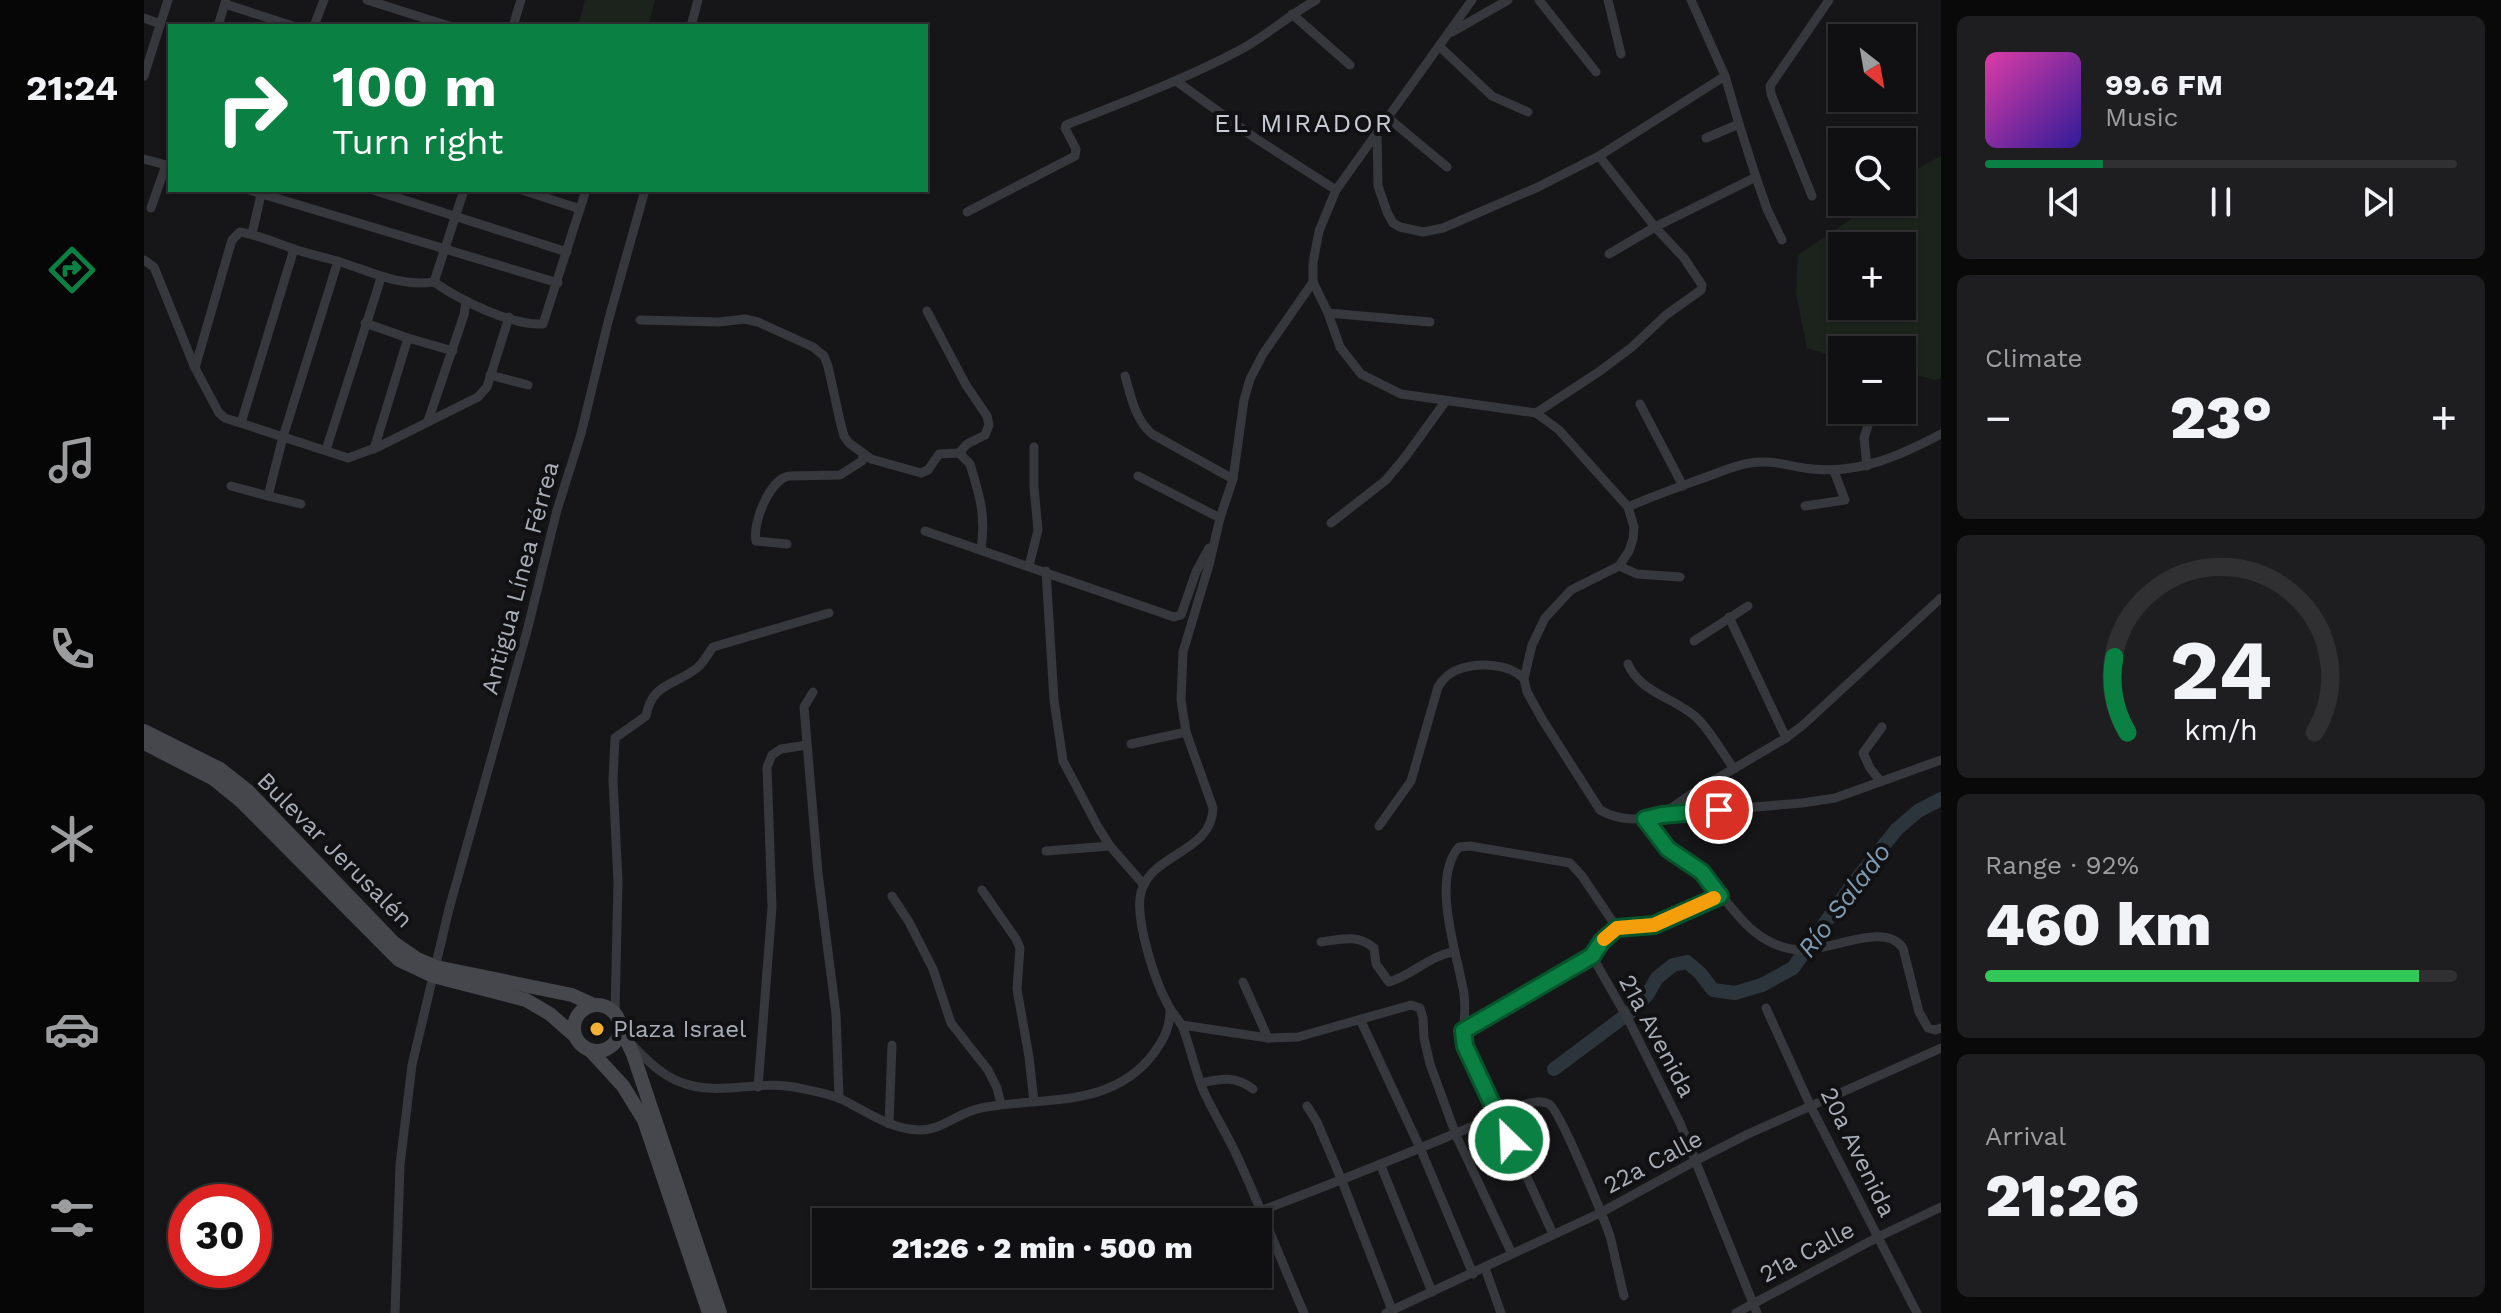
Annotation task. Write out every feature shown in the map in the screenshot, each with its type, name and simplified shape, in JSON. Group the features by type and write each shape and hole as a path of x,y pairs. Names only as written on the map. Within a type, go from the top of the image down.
{"main road":[{"name":"Bulevar Jerusalén","path":"144,731 220,769 248,791 394,943 434,972 572,995 594,1005"},
{"name":"Bulevar Jerusalén","path":"144,743 214,779 228,790 399,960 526,1000 550,1014 575,1036"},
{"path":"709,1313 644,1120 623,1086 575,1036 576,1018 580,1011 594,1005 602,1005 617,1020 629,1041 720,1313"},
{"path":"590,1050 604,1050 611,1046 619,1035 617,1020"}],"street":[{"path":"144,76 168,0"},
{"path":"315,24 324,0"},
{"path":"367,0 443,24"},
{"path":"514,24 521,0"},
{"path":"692,24 698,0"},
{"path":"967,212 1075,156 1076,149 1066,125 1176,81 1241,49 1316,0"},
{"path":"1472,0 1336,190 1319,231 1313,282 1340,347 1361,374 1401,394 1536,413 1559,430 1628,507 1634,527 1633,539 1619,566 1571,590 1545,618 1532,645 1524,679 1527,692 1542,719 1600,810 1609,815 1645,819 1680,810 1824,800 1941,760"},
{"path":"1448,34 1508,0"},
{"path":"1539,0 1596,72"},
{"path":"1608,0 1621,54"},
{"path":"1691,0 1725,76 1767,209 1782,240"},
{"path":"1812,196 1770,86 1829,0"},
{"path":"219,24 225,2 287,24"},
{"path":"1292,14 1350,65"},
{"path":"144,18 160,24"},
{"path":"1439,46 1492,96 1528,112"},
{"path":"1377,132 1378,186 1387,212 1393,223 1400,227 1423,232 1443,228 1538,187 1599,156 1725,76"},
{"path":"1176,81 1255,138 1336,190"},
{"path":"1387,117 1447,167"},
{"path":"1706,138 1739,124"},
{"path":"1536,413 1600,371 1701,290 1702,285 1684,258 1655,227 1599,156"},
{"path":"144,159 168,166 151,208"},
{"path":"1609,254 1655,227 1756,177"},
{"path":"252,234 262,192 558,283"},
{"path":"380,192 567,252"},
{"path":"434,282 463,192"},
{"path":"528,192 580,209"},
{"path":"195,368 232,240 240,232 338,261 381,278 405,283 434,282 466,302 509,317 543,324 585,192"},
{"name":"Antigua Línea Férrea","path":"395,1313 400,1165 412,1065 483,782 527,631 557,510 581,434 644,192"},
{"path":"241,423 294,249"},
{"path":"144,260 154,267 195,368 219,413 225,418 348,458 374,449 478,397 487,387 509,317"},
{"path":"268,496 283,437 338,261"},
{"path":"326,450 381,278"},
{"path":"1259,1208 1237,1155 1201,1083 1182,1025 1164,999 1144,937 1140,896 1155,871 1200,839 1213,815 1186,732 1181,700 1183,652 1233,479 1250,379 1263,354 1313,282"},
{"path":"428,421 453,351 466,302"},
{"path":"640,320 719,322 745,319 813,347 824,356 828,366 844,436 871,459 921,473 928,470 939,454 959,453 967,444 985,435 989,425 987,416 966,385 927,311"},
{"path":"1328,313 1430,322"},
{"path":"365,323 453,351"},
{"path":"374,449 408,338"},
{"path":"490,375 528,385"},
{"path":"1125,376 1136,416 1144,428 1233,479"},
{"path":"1331,523 1386,480 1445,402"},
{"path":"1640,404 1683,486"},
{"path":"1867,466 1864,438 1868,424"},
{"path":"1628,507 1752,462 1834,471 1889,459 1941,434"},
{"path":"1029,566 1038,530 1034,447"},
{"path":"959,453 970,464 984,515 981,550"},
{"path":"787,544 756,541 754,534 760,509 781,477 840,475 862,461 863,455"},
{"path":"1805,506 1845,500 1834,471"},
{"path":"1138,476 1220,518"},
{"path":"231,486 301,504"},
{"path":"925,531 1174,617 1181,615 1196,572 1216,534"},
{"path":"1619,566 1637,574 1680,577"},
{"path":"1046,571 1054,700 1063,761 1110,846 1144,885"},
{"path":"1680,810 1734,769 1786,738 1941,598"},
{"path":"1694,641 1748,606"},
{"path":"617,1020 615,738 646,716 648,703 655,693 696,669 713,647 829,613"},
{"path":"1729,617 1786,738"},
{"path":"1628,664 1630,671 1654,691 1699,720 1734,769"},
{"path":"1379,826 1411,781 1438,687 1445,677 1469,666 1495,666 1518,672 1524,679"},
{"path":"813,692 804,707 818,873 836,1014 839,1098"},
{"path":"1881,782 1863,753 1882,727"},
{"path":"1131,744 1186,732"},
{"path":"758,1087 772,907 767,767 772,755 781,749 807,745"},
{"path":"1645,819 1668,849 1702,872 1742,923 1779,946 1795,950 1865,938 1889,937 1898,941 1903,948 1919,1012 1928,1028 1941,1028"},
{"path":"1046,851 1110,846"},
{"path":"1553,1234 1465,1046 1464,994 1447,902 1448,869 1452,855 1459,847 1470,846 1570,863 1617,928"},
{"path":"982,890 1020,948 1017,989 1034,1102"},
{"path":"892,896 933,969 951,1023 988,1070 1001,1104"},
{"path":"1463,1031 1592,956 1602,941 1617,928 1654,925 1720,896"},
{"path":"1321,942 1353,938 1366,941 1374,948 1376,964 1389,982 1402,978 1441,954 1454,952"},
{"name":"21a Avenida","path":"1592,956 1680,1123 1755,1308"},
{"path":"1243,982 1268,1038"},
{"path":"1182,1025 1268,1038 1298,1037 1411,1005 1420,1008 1430,1064 1456,1135 1512,1254"},
{"name":"20a Avenida","path":"1766,1008 1811,1107 1917,1313"},
{"path":"629,1041 651,1064 678,1082 705,1089 791,1086 839,1098 889,1124 917,1130 934,1128 974,1110 1001,1104 1066,1100 1115,1085 1136,1072 1151,1056 1168,1032 1170,1009"},
{"path":"1360,1019 1421,1150 1473,1274"},
{"path":"889,1124 892,1045"},
{"name":"22a Calle","path":"1389,1312 1600,1213 1695,1161 1941,1048"},
{"path":"1201,1083 1241,1080 1253,1089"},
{"path":"1268,1208 1539,1101 1556,1111 1610,1238 1624,1296"},
{"path":"1307,1106 1342,1181 1389,1312"},
{"path":"1381,1166 1432,1292"},
{"name":"21a Calle","path":"1736,1313 1755,1308 1878,1237 1941,1207"},
{"path":"1272,1239 1304,1313"},
{"path":"1485,1268 1501,1313"}],"shaded area":[{"path":"585,0 655,0 649,24 579,24"},
{"path":"1941,156 1941,378 1935,380 1916,375 1916,336 1828,336 1828,355 1807,348 1796,293 1798,255 1828,235 1828,320 1916,320 1916,232 1832,232 1855,216 1916,216 1916,169"}],"waterway":[{"name":"Río Salado","path":"1554,1069 1633,1010 1657,978 1673,965 1687,962 1713,990 1735,993 1762,985 1793,968 1852,885 1897,829 1918,811 1941,799"}],"slow traffic":[{"path":"1604,939 1617,928 1654,925 1714,898"}],"place":[{"name":"Plaza Israel","path":"597,1029"}],"district":[{"name":"EL MIRADOR","path":"1304,123"}],"route":[{"path":"1509,1140 1465,1046 1463,1031 1592,956 1602,941 1617,928 1654,925 1720,896 1702,872 1668,849 1645,819 1719,810"}]}
